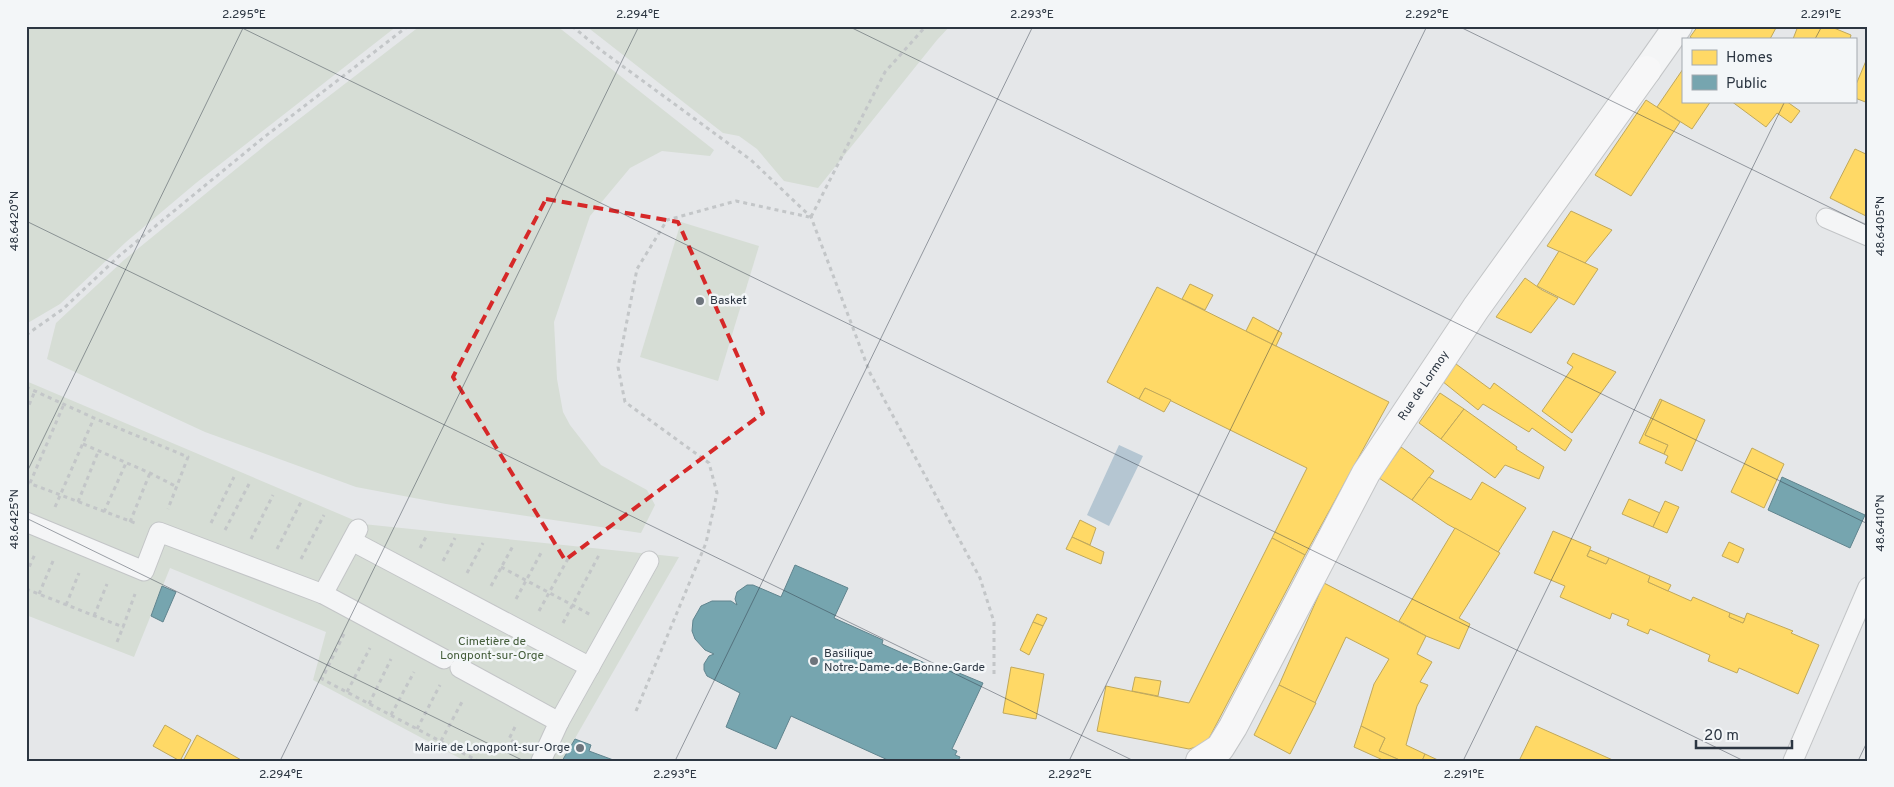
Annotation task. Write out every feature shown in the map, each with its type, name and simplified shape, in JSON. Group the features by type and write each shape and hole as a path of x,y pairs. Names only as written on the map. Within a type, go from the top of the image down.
{"street":[{"name":"Rue de Lormoy","path":"1200,761 1220,748 1233,727 1366,472 1384,444 1476,308 1678,26"}],"lane":[{"path":"1826,218 1868,236"},
{"path":"26,522 144,571 159,532 323,594 450,666 559,722"},
{"path":"323,594 355,535 590,667"},
{"path":"542,760 559,722 649,561"},
{"path":"1793,761 1868,587"}],"path":[{"path":"26,335 63,310 119,256 248,150 408,26"},
{"path":"572,26 602,51 752,160 811,217 870,373 944,507 980,578 994,622 994,677"},
{"path":"811,217 885,72 926,26"},
{"path":"636,711 706,542 717,493 709,463 625,402 618,367 638,269 667,220 736,201 811,217"},
{"path":"26,387 188,457 159,532 28,483 64,404"},
{"path":"26,412 35,391"},
{"path":"26,574 94,418"},
{"path":"83,444 177,487"},
{"path":"78,502 98,452"},
{"path":"104,512 126,463"},
{"path":"130,522 150,473"},
{"path":"221,538 249,484"},
{"path":"251,539 273,494"},
{"path":"276,551 301,502"},
{"path":"289,581 324,515"},
{"path":"39,594 63,537"},
{"path":"66,604 90,548"},
{"path":"550,646 599,554"},
{"path":"94,616 117,560"},
{"path":"501,567 613,626"},
{"path":"117,642 144,571"},
{"path":"26,589 123,627"},
{"path":"355,611 322,679 478,761"},
{"path":"347,692 381,626"},
{"path":"417,729 450,666"}],"highlighted area":[{"path":"546,199 678,222 763,413 565,560 453,377"}],"green space":[{"path":"26,26 397,26 196,183 126,242 60,304 26,324"},
{"path":"420,26 557,26 714,150 710,156 662,151 630,168 590,216 554,322 557,379 563,412 570,425 601,465 647,490 655,505 641,533 446,504 356,487 205,432 47,359 56,323 124,260 268,143"},
{"path":"586,26 950,26 818,188 784,181 757,149 739,136 723,133"},
{"name":"Basket","path":"681,222 759,246 718,381 640,357"},
{"name":"Cimetière de Longpont-sur-Orge","path":"26,381 363,524 679,557 562,761 465,761 313,680 326,632 170,568 134,657 26,615"}],"water":[{"path":"1119,445 1143,456 1109,526 1087,515"}],"building: Homes":[{"path":"1698,26 1777,26 1771,38 1690,37"},
{"path":"1798,26 1829,26 1851,35 1850,38 1793,38"},
{"path":"1868,56 1868,103 1856,98 1856,85"},
{"path":"1682,70 1682,102 1710,102 1692,129 1657,107"},
{"path":"1646,100 1680,122 1631,196 1595,175"},
{"path":"1732,102 1787,102 1800,111 1791,123 1777,113 1766,127"},
{"path":"1855,149 1868,155 1868,217 1830,198"},
{"path":"1571,211 1612,230 1585,263 1547,246"},
{"path":"1559,251 1598,269 1574,305 1537,286"},
{"path":"1525,278 1558,298 1531,333 1496,317"},
{"path":"1190,284 1213,295 1205,310 1182,299"},
{"path":"1157,287 1389,402 1305,555 1272,538 1307,468 1145,388 1139,399 1107,382"},
{"path":"1253,317 1282,333 1276,346 1246,331"},
{"path":"1573,353 1616,372 1572,433 1542,411 1573,367 1567,363"},
{"path":"1456,364 1490,389 1494,383 1572,440 1565,451 1532,428 1529,432 1483,404 1478,410 1442,381"},
{"path":"1145,388 1171,400 1164,412 1139,399"},
{"path":"1440,393 1464,409 1441,439 1419,423"},
{"path":"1660,399 1662,400 1645,435 1668,445 1664,454 1639,443"},
{"path":"1662,400 1705,420 1682,471 1665,463 1668,456 1664,454 1668,445 1645,435"},
{"path":"1464,409 1517,447 1516,449 1544,467 1539,479 1505,465 1495,478 1441,439"},
{"path":"1401,447 1434,471 1412,500 1379,478"},
{"path":"1752,448 1784,464 1764,508 1731,492"},
{"path":"1429,477 1471,500 1482,482 1526,508 1498,552 1447,524 1412,500"},
{"path":"1629,499 1660,513 1653,527 1622,514"},
{"path":"1665,501 1679,507 1667,533 1653,527"},
{"path":"1080,520 1096,528 1090,545 1072,537"},
{"path":"1455,528 1500,553 1459,618 1470,624 1459,649 1426,636 1399,621"},
{"path":"1553,531 1591,547 1587,556 1606,564 1609,558 1650,576 1648,582 1691,601 1693,597 1730,613 1729,617 1743,623 1747,613 1793,631 1791,633 1819,645 1798,694 1739,668 1737,673 1708,661 1710,655 1650,629 1648,634 1627,625 1629,620 1612,613 1610,619 1560,597 1565,586 1534,573"},
{"path":"1072,537 1104,552 1101,564 1066,549"},
{"path":"1272,538 1305,555 1206,744 1189,749 1097,731 1106,686 1189,703"},
{"path":"1729,542 1744,549 1738,563 1722,556"},
{"path":"1590,550 1609,558 1606,564 1587,556"},
{"path":"1650,576 1671,585 1668,591 1648,582"},
{"path":"1324,583 1426,636 1417,654 1432,662 1420,682 1428,685 1417,706 1406,745 1425,754 1422,761 1402,761 1379,751 1385,738 1361,726 1374,684 1389,659 1346,637 1315,703 1279,685"},
{"path":"1730,613 1745,619 1743,623 1729,617"},
{"path":"1037,614 1047,618 1043,626 1033,622"},
{"path":"1033,622 1043,626 1029,655 1020,650"},
{"path":"1011,667 1044,674 1036,719 1003,713"},
{"path":"1135,677 1161,681 1158,696 1132,691"},
{"path":"1279,685 1316,703 1290,754 1254,735"},
{"path":"165,725 191,740 180,761 153,746"},
{"path":"1361,726 1385,738 1379,751 1402,761 1385,761 1354,747"},
{"path":"1536,726 1615,761 1519,761"},
{"path":"197,735 243,761 183,761"},
{"path":"1425,754 1440,761 1422,761"}],"building: Public":[{"path":"1782,477 1865,515 1850,548 1768,510"},
{"name":"Basilique Notre-Dame-de-Bonne-Garde","path":"795,565 848,588 834,618 883,640 882,644 945,672 947,668 983,683 952,749 957,751 955,755 960,757 958,761 890,761 791,716 776,749 726,727 740,693 707,676 704,664 709,656 714,654 705,650 695,639 692,631 693,620 701,606 712,601 731,601 737,605 735,599 737,592 747,585 753,585 781,597"},
{"path":"162,586 176,592 163,622 151,616"},
{"name":"Mairie de Longpont-sur-Orge","path":"575,739 591,745 589,751 616,761 562,761"}],"place":[{"name":"Basket","path":"700,301"},
{"name":"Basilique Notre-Dame-de-Bonne-Garde","path":"814,661"},
{"name":"Mairie de Longpont-sur-Orge","path":"580,748"}]}
